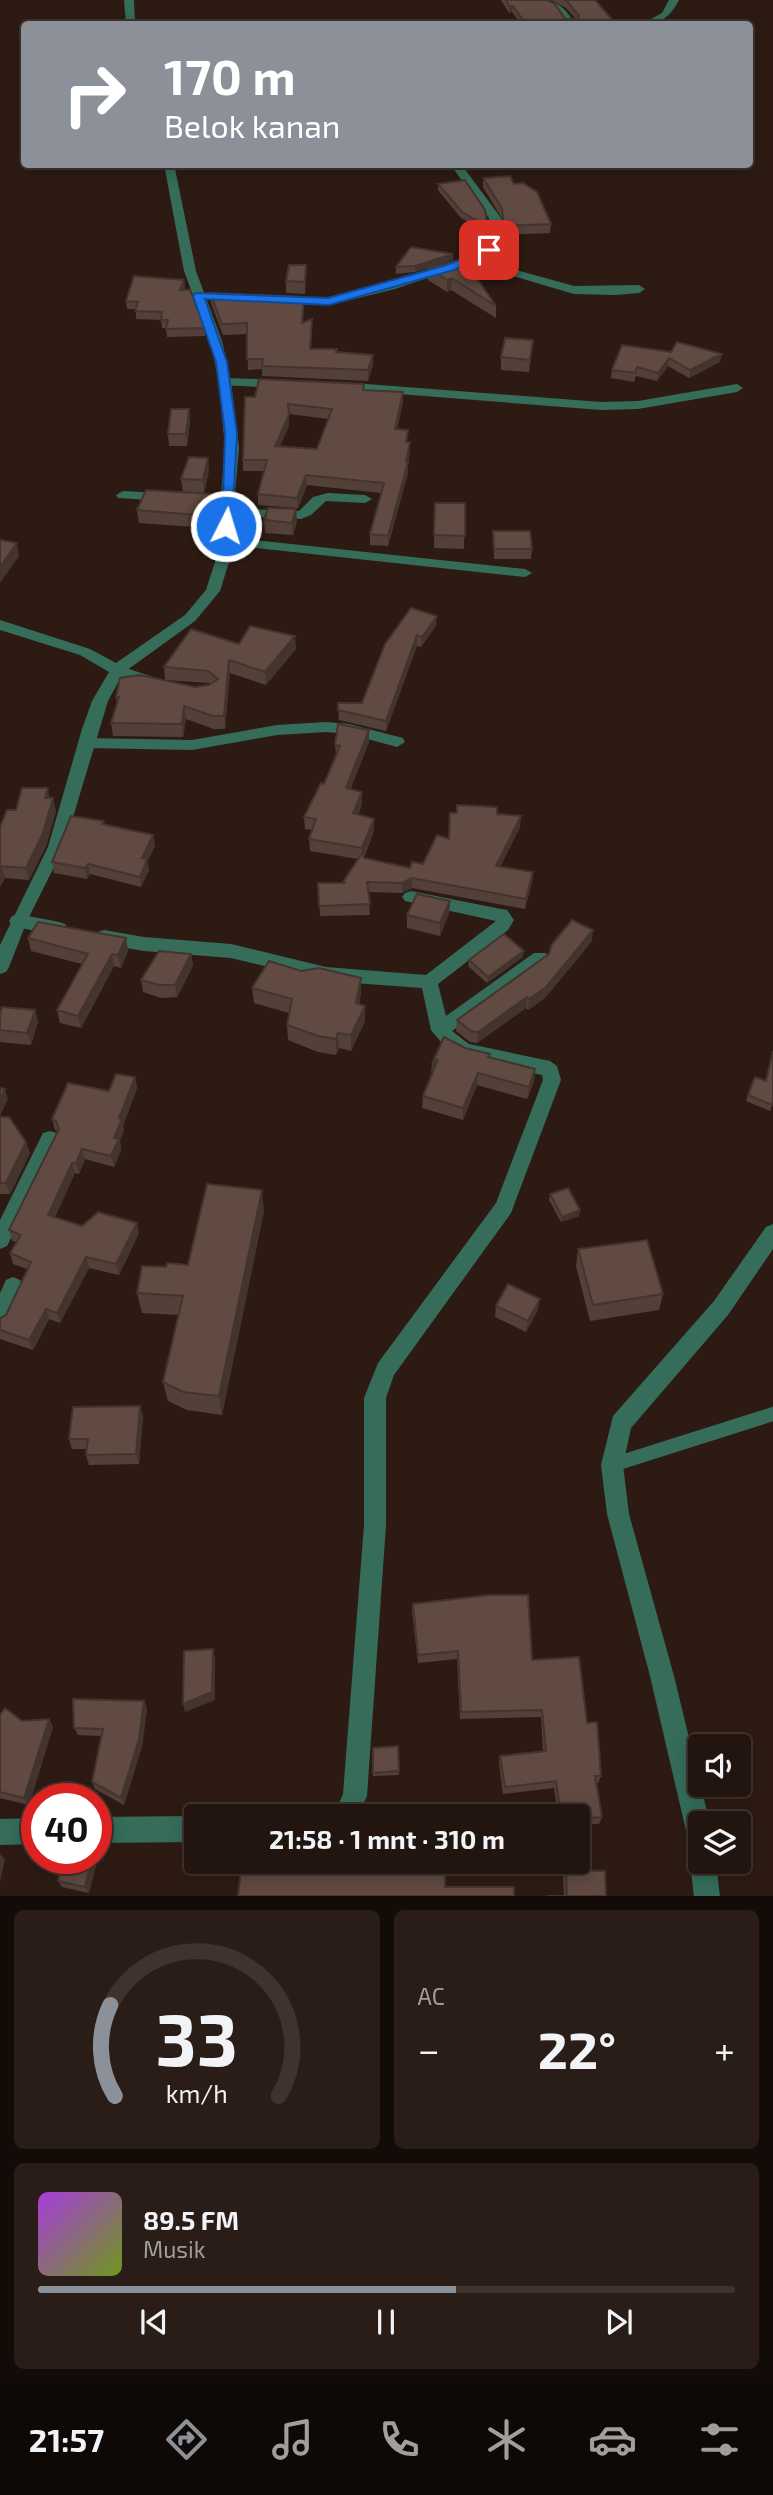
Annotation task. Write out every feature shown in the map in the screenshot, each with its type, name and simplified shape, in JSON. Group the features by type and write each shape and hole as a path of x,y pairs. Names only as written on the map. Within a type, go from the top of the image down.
{"street":[{"path":"129,0 131,21"},
{"path":"544,0 559,8 568,21"},
{"path":"653,21 666,15 674,0"},
{"path":"0,967 18,922 56,847 100,701 117,670 190,618 209,597 217,581 225,541 232,448 225,382 205,296 188,264 170,168"},
{"path":"451,268 489,250 495,237 495,218 491,209 458,168"},
{"path":"265,299 329,302 451,268 481,263 573,290 602,292 639,289"},
{"path":"225,382 294,384"},
{"path":"322,385 601,406 638,405 737,388"},
{"path":"123,495 301,515 307,513 319,499 326,497 365,499"},
{"path":"225,541 525,573"},
{"path":"0,625 85,652 117,670 165,688"},
{"path":"87,743 192,745 277,730 326,727 349,729 397,742"},
{"path":"18,922 144,944 231,951 326,974 429,982 502,926 505,920 501,915 411,897"},
{"path":"440,1030 540,958"},
{"path":"351,1804 355,1796 373,1552 375,1398 385,1370 504,1207 552,1080 550,1071 543,1066 465,1051 454,1045 440,1030 429,982"},
{"path":"0,1240 50,1139"},
{"path":"694,1811 662,1676 618,1514 612,1465 621,1423 721,1308 773,1233"},
{"path":"0,1317 13,1286"},
{"path":"112,1830 184,1829"},
{"path":"0,1832 21,1831"},
{"path":"704,1874 707,1896"}],"lane":[{"path":"612,1465 773,1413"}],"building":[{"path":"506,0 547,0 555,4 565,19 578,19 579,16 564,0 595,0 613,21 529,21 523,20 513,6 509,6"},
{"path":"510,176 514,184 523,183 537,192 551,224 504,226 502,208 483,178"},
{"path":"465,180 485,210 488,227 462,212 438,184"},
{"path":"411,247 453,254 415,266 396,267"},
{"path":"464,259 496,306 452,278 447,280 428,268"},
{"path":"289,265 306,265 305,282 286,281"},
{"path":"134,276 184,280 180,290 190,290 205,328 166,329 168,320 161,320 162,312 135,311 138,302 126,301"},
{"path":"210,293 304,297 302,323 312,319 310,349 337,349 336,352 373,355 368,370 262,366 263,359 247,359 247,323 222,324"},
{"path":"505,338 533,340 530,360 501,357"},
{"path":"677,342 722,354 690,370 669,358 658,373 637,367 635,373 612,370 622,345 671,352"},
{"path":"259,379 364,384 363,390 403,392 395,429 408,430 408,462 388,536 370,534 384,483 306,475 297,498 258,494 267,460 243,460 245,397 255,397","holes":["288,404 332,409 317,449 275,446 289,415"]},
{"path":"171,409 189,409 186,434 168,434"},
{"path":"189,457 208,458 203,480 181,479"},
{"path":"146,490 213,494 209,516 137,510"},
{"path":"435,503 465,503 465,536 434,535"},
{"path":"268,508 296,509 292,523 264,520"},
{"path":"493,531 530,531 532,549 494,549"},
{"path":"0,540 17,543 0,567"},
{"path":"411,608 437,616 422,637 417,635 386,721 338,710 338,703 362,703 385,644"},
{"path":"250,626 295,636 265,672 229,660 224,716 212,716 184,706 182,724 111,723 119,697 116,697 120,678 140,675 195,687 209,685 218,679 208,671 164,667 191,629 239,644"},
{"path":"338,724 369,730 346,788 362,792 353,813 374,819 362,848 309,839 316,819 304,817 321,783 324,784 340,746 335,745"},
{"path":"22,788 48,788 45,798 53,798 43,833 26,868 0,868 0,827 7,810 16,810"},
{"path":"457,805 497,807 497,814 521,816 496,866 533,872 526,899 412,878 402,883 367,882 370,904 319,906 318,883 346,883 343,882 363,852 364,858 410,868 412,862 423,864 437,835 449,839 450,813 457,813"},
{"path":"71,816 104,821 102,824 153,835 142,858 147,859 140,877 88,864 85,868 52,862"},
{"path":"417,894 450,901 440,923 407,915"},
{"path":"572,920 593,930 546,987 529,999 527,997 478,1032 471,1031 457,1020 549,954 552,944"},
{"path":"38,922 126,938 118,955 112,954 78,1016 57,1010 88,954 28,938"},
{"path":"504,934 524,951 488,977 469,960"},
{"path":"159,951 191,954 175,985 159,985 141,980"},
{"path":"269,961 301,971 319,968 361,978 356,1003 365,1006 351,1035 338,1033 336,1039 287,1025 292,999 252,988"},
{"path":"2,1007 35,1010 27,1033 0,1030"},
{"path":"444,1037 465,1048 490,1054 488,1057 535,1069 529,1087 478,1073 463,1108 423,1096 438,1059 432,1064"},
{"path":"773,1051 772,1105 748,1095 755,1077 766,1081"},
{"path":"116,1074 135,1077 119,1118 122,1119 114,1138 119,1139 111,1156 82,1149 76,1163 72,1163 48,1215 82,1226 98,1212 137,1223 116,1264 86,1257 57,1313 46,1309 29,1340 0,1330 0,1318 6,1315 31,1262 10,1253 21,1235 9,1230 59,1129 56,1121 52,1119 68,1083 109,1091"},
{"path":"0,1117 9,1117 26,1142 6,1183 0,1183"},
{"path":"207,1184 262,1190 219,1396 183,1392 163,1382 183,1296 137,1293 142,1266 166,1267 167,1263 188,1265"},
{"path":"568,1188 580,1210 562,1217 550,1194"},
{"path":"647,1240 663,1294 593,1305 578,1249"},
{"path":"508,1284 540,1299 528,1321 496,1306"},
{"path":"140,1406 136,1454 86,1455 88,1439 69,1439 73,1407"},
{"path":"489,1595 528,1595 532,1660 579,1657 587,1723 597,1722 601,1776 595,1776 602,1817 590,1818 590,1804 559,1804 556,1781 505,1787 500,1756 546,1751 542,1710 461,1712 458,1651 418,1655 413,1604"},
{"path":"213,1649 212,1692 183,1704 184,1651"},
{"path":"73,1699 144,1701 139,1739 121,1798 112,1793 112,1783 92,1782 103,1729 74,1728"},
{"path":"5,1708 22,1721 49,1719 29,1783 21,1783 21,1797 0,1792 0,1715"},
{"path":"398,1746 399,1771 373,1773 373,1748"},
{"path":"605,1871 606,1896 567,1896 566,1874"},
{"path":"60,1874 88,1874 85,1887 58,1881"},
{"path":"241,1874 445,1874 445,1887 514,1887 514,1896 238,1896"}],"route":[{"path":"226,526 231,433 221,362 199,296 329,302 451,268 489,250"}]}
